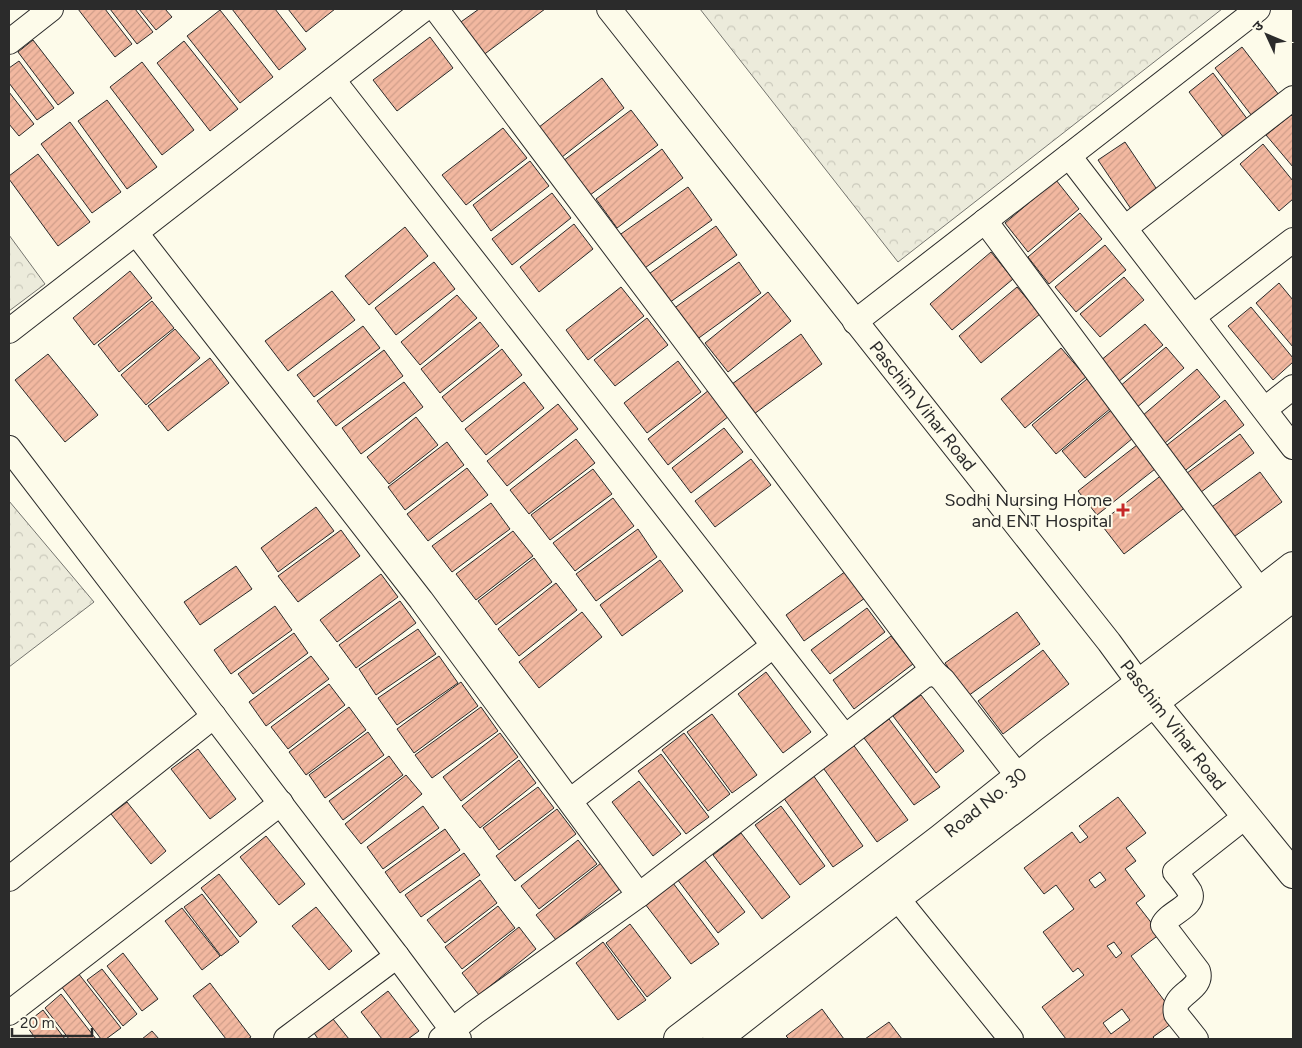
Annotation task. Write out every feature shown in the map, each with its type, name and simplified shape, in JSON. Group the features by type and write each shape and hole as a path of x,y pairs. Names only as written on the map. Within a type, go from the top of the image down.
{"street":[{"path":"9,42 51,9"},
{"path":"9,331 424,9"},
{"path":"436,9 935,673 1018,776"},
{"name":"Paschim Vihar Road","path":"609,9 1109,642 1147,693 1293,874"},
{"path":"855,322 1258,9"},
{"path":"333,80 845,737"},
{"path":"1124,228 1293,98"},
{"path":"1069,156 1194,316 1293,448"},
{"path":"985,221 1260,591"},
{"path":"136,232 421,600 571,800 639,895"},
{"path":"1194,316 1293,240"},
{"path":"1265,409 1293,387"},
{"path":"9,448 397,956 451,1036 474,1013 639,895 924,676 935,673"},
{"name":"Road No. 30","path":"717,1039 897,898 1147,693 1260,591 1293,566"},
{"name":"Road No. 30","path":"678,1039 1018,776 1293,598"},
{"path":"571,800 773,646"},
{"path":"9,879 214,716"},
{"path":"9,1013 281,803"},
{"path":"1196,1039 1176,1014 1175,1009 1178,1000 1198,983 1198,971 1163,925 1170,916 1191,900 1190,894 1175,872 1246,816"},
{"path":"897,898 1011,1039"},
{"path":"286,1039 397,956"}],"green space":[{"path":"700,9 1222,9 898,262"},
{"path":"9,235 45,284 9,311"},
{"path":"9,501 94,602 9,667"}],"building":[{"path":"78,9 105,9 132,44 115,57"},
{"path":"110,9 135,9 153,32 137,44"},
{"path":"139,9 165,9 172,17 156,30"},
{"path":"232,9 275,9 306,49 279,70"},
{"path":"288,9 335,9 306,32"},
{"path":"479,9 545,9 482,56 458,24"},
{"path":"220,10 273,77 240,103 187,36"},
{"path":"430,37 453,68 397,111 373,80"},
{"path":"33,40 74,93 58,105 18,52"},
{"path":"184,41 238,109 210,131 157,63"},
{"path":"1242,47 1279,95 1252,116 1215,68"},
{"path":"19,61 54,108 37,120 9,83 9,68"},
{"path":"142,62 194,130 162,155 110,87"},
{"path":"1213,73 1248,120 1224,138 1189,92"},
{"path":"602,78 624,108 557,161 534,131"},
{"path":"9,92 34,124 19,136 9,124"},
{"path":"107,100 157,167 127,189 78,121"},
{"path":"631,110 658,145 586,198 559,164"},
{"path":"1291,115 1293,117 1293,167 1266,135"},
{"path":"70,122 121,192 92,213 41,144"},
{"path":"503,128 527,158 466,205 442,175"},
{"path":"1125,142 1158,191 1131,209 1098,160"},
{"path":"1263,144 1293,181 1293,199 1279,211 1240,164"},
{"path":"662,149 683,178 617,228 596,199"},
{"path":"38,154 90,222 58,246 9,179 9,176"},
{"path":"530,161 549,186 491,231 473,205"},
{"path":"1056,180 1079,209 1028,252 1005,223"},
{"path":"688,187 712,220 642,270 618,236"},
{"path":"552,193 571,218 512,265 492,239"},
{"path":"1080,213 1102,239 1049,284 1028,257"},
{"path":"574,224 593,249 539,292 520,267"},
{"path":"716,226 737,255 666,305 646,276"},
{"path":"405,227 428,256 369,305 345,276"},
{"path":"1105,245 1126,270 1076,312 1055,287"},
{"path":"991,252 1013,279 952,330 930,304"},
{"path":"434,262 455,289 396,335 375,308"},
{"path":"739,262 761,293 696,340 673,309"},
{"path":"130,271 152,298 94,345 73,318"},
{"path":"1124,277 1144,300 1100,337 1080,314"},
{"path":"1279,283 1293,300 1293,347 1256,303"},
{"path":"621,287 644,316 588,360 566,330"},
{"path":"1017,287 1040,314 981,363 959,336"},
{"path":"332,291 355,320 288,371 265,341"},
{"path":"768,292 791,321 728,372 705,343"},
{"path":"457,295 477,318 420,365 401,342"},
{"path":"152,301 174,328 119,372 98,345"},
{"path":"1251,307 1293,358 1293,362 1273,380 1228,326"},
{"path":"647,318 668,345 615,386 594,360"},
{"path":"480,322 499,346 440,393 421,369"},
{"path":"1145,324 1163,345 1118,382 1100,361"},
{"path":"363,326 380,348 314,397 297,375"},
{"path":"175,329 200,358 146,405 121,375"},
{"path":"801,334 822,364 754,414 732,384"},
{"path":"1166,347 1184,368 1136,408 1119,387"},
{"path":"1061,348 1086,377 1025,428 1001,399"},
{"path":"502,349 522,375 462,422 442,397"},
{"path":"384,350 403,376 336,426 317,401"},
{"path":"48,354 98,415 65,442 15,380"},
{"path":"210,358 229,383 168,431 148,406"},
{"path":"678,361 701,392 647,433 624,403"},
{"path":"1197,369 1220,397 1165,443 1142,416"},
{"path":"1093,374 1117,403 1056,454 1032,425"},
{"path":"404,382 423,407 361,454 342,428"},
{"path":"524,382 544,408 486,455 465,429"},
{"path":"709,390 729,416 668,465 648,439"},
{"path":"1225,400 1244,425 1182,473 1163,448"},
{"path":"558,404 578,429 507,486 487,461"},
{"path":"1116,406 1139,433 1085,478 1062,451"},
{"path":"416,417 438,445 389,484 367,457"},
{"path":"724,428 743,452 691,493 672,468"},
{"path":"1240,434 1254,453 1197,495 1183,476"},
{"path":"576,439 595,463 529,514 510,490"},
{"path":"447,442 464,465 405,510 388,487"},
{"path":"1137,445 1155,469 1097,515 1078,491"},
{"path":"751,459 771,485 715,527 695,501"},
{"path":"467,468 488,495 428,541 407,514"},
{"path":"593,469 612,494 550,540 531,515"},
{"path":"1260,472 1282,502 1231,539 1209,509"},
{"path":"1163,474 1187,506 1124,554 1100,523"},
{"path":"613,498 634,526 575,571 553,543"},
{"path":"491,503 510,529 452,572 432,546"},
{"path":"316,507 334,531 278,572 261,548"},
{"path":"638,529 657,557 596,601 576,574"},
{"path":"341,530 360,556 298,602 278,576"},
{"path":"513,531 533,556 476,600 456,574"},
{"path":"534,558 552,582 496,625 478,601"},
{"path":"660,560 683,591 622,636 600,605"},
{"path":"236,566 252,589 200,625 184,602"},
{"path":"846,571 865,598 804,641 786,615"},
{"path":"381,574 398,597 337,642 320,620"},
{"path":"556,583 577,610 519,656 498,629"},
{"path":"400,601 416,623 356,668 339,645"},
{"path":"275,606 292,630 231,674 214,650"},
{"path":"867,608 885,632 830,674 811,650"},
{"path":"582,612 602,637 539,688 519,662"},
{"path":"1017,612 1040,644 968,696 945,663"},
{"path":"418,629 436,654 376,695 359,669"},
{"path":"294,633 308,653 253,694 238,674"},
{"path":"891,636 913,664 854,709 833,680"},
{"path":"1043,650 1069,684 1003,734 978,701"},
{"path":"311,656 329,679 266,726 249,702"},
{"path":"439,656 458,683 397,725 378,698"},
{"path":"766,672 811,732 783,753 738,694"},
{"path":"461,682 478,706 414,753 397,729"},
{"path":"329,684 345,705 288,749 271,727"},
{"path":"921,695 964,751 936,773 893,716"},
{"path":"349,707 366,730 306,775 289,752"},
{"path":"481,707 498,731 432,778 415,755"},
{"path":"712,714 757,775 732,793 687,732"},
{"path":"889,719 940,787 914,805 864,738"},
{"path":"368,732 384,755 325,798 309,775"},
{"path":"500,733 518,757 461,801 443,777"},
{"path":"684,733 730,794 708,811 662,750"},
{"path":"852,743 908,820 877,842 821,765"},
{"path":"198,749 236,799 210,819 171,769"},
{"path":"661,754 709,817 686,834 638,771"},
{"path":"389,756 403,775 343,820 329,801"},
{"path":"519,760 536,783 480,828 462,806"},
{"path":"406,775 422,794 361,844 345,824"},
{"path":"813,775 863,846 833,867 783,797"},
{"path":"639,781 681,834 653,856 612,802"},
{"path":"538,787 554,808 499,850 483,828"},
{"path":"1118,797 1146,833 1126,848 1136,861 1125,869 1145,896 1136,903 1160,934 1131,956 1178,1019 1153,1037 1155,1039 1066,1039 1042,1007 1084,975 1078,968 1073,972 1043,932 1074,909 1056,885 1044,894 1024,868 1072,832 1080,843 1088,837 1079,826","holes":["1100,872 1106,880 1095,888 1089,880","1114,942 1122,953 1116,958 1107,946","1122,1009 1130,1020 1111,1034 1103,1023"]},
{"path":"127,802 166,851 151,864 111,814"},
{"path":"423,806 439,828 383,869 367,847"},
{"path":"781,806 825,866 800,885 755,825"},
{"path":"557,809 576,834 515,881 496,856"},
{"path":"445,829 460,850 400,893 385,872"},
{"path":"741,833 790,897 762,919 713,855"},
{"path":"266,836 305,884 279,905 240,857"},
{"path":"578,840 597,864 539,909 521,886"},
{"path":"464,853 480,875 421,917 405,895"},
{"path":"700,854 745,912 718,933 674,875"},
{"path":"601,863 621,888 556,940 536,915"},
{"path":"219,874 257,922 240,937 201,888"},
{"path":"670,879 719,944 691,964 642,900"},
{"path":"480,880 497,903 445,943 427,920"},
{"path":"202,894 239,942 221,956 184,907"},
{"path":"498,906 515,928 462,969 445,947"},
{"path":"316,907 352,951 329,970 292,926"},
{"path":"182,908 220,956 202,970 165,921"},
{"path":"630,924 671,978 647,997 606,943"},
{"path":"519,927 536,949 479,995 462,973"},
{"path":"603,942 646,1000 618,1020 576,963"},
{"path":"123,953 158,999 142,1011 107,966"},
{"path":"102,969 137,1014 123,1026 87,980"},
{"path":"78,973 121,1028 106,1039 101,1039 61,986"},
{"path":"210,983 251,1037 248,1039 226,1039 193,996"},
{"path":"388,991 419,1031 408,1039 382,1039 361,1012"},
{"path":"61,994 96,1039 69,1039 45,1008"},
{"path":"822,1009 844,1039 789,1039 786,1036"},
{"path":"43,1010 65,1039 36,1039 25,1024"},
{"path":"333,1019 349,1039 318,1039 314,1033"},
{"path":"889,1022 902,1039 865,1039"},
{"path":"152,1031 159,1039 142,1039"}],"place":[{"name":"Sodhi Nursing Home and ENT Hospital","path":"1123,510"}]}
